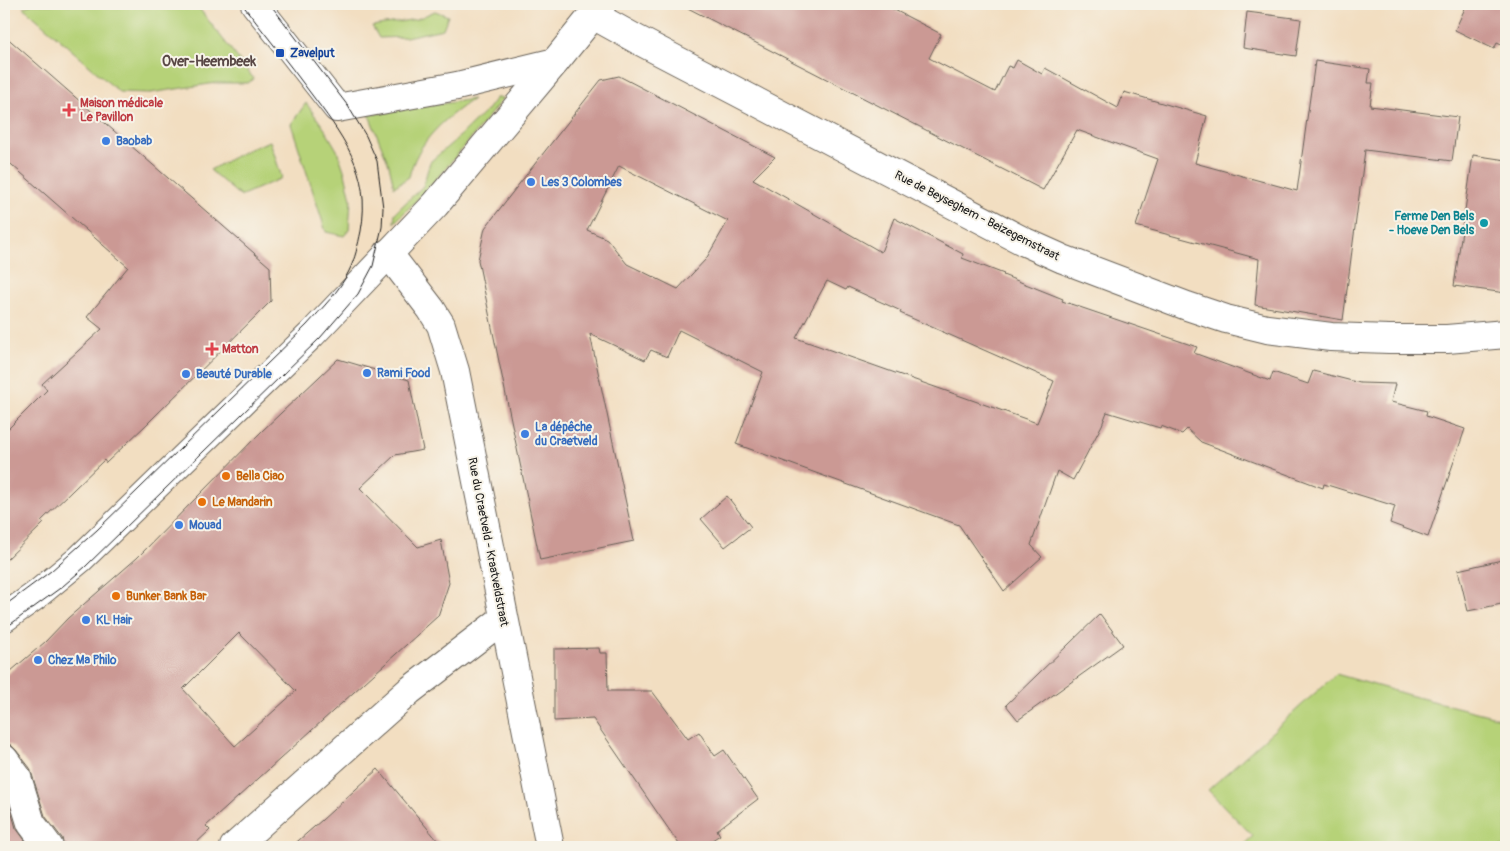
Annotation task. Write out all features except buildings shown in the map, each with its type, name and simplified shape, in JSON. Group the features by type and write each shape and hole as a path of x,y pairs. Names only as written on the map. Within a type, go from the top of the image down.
{"street":[{"path":"256,4 337,108 457,86 555,62"},
{"path":"4,618 57,579 103,537 312,334 434,205 598,9"},
{"name":"Rue de Beyseghem - Beizegemstraat","path":"598,9 647,45 1025,242 1063,259 1186,306 1226,319 1267,329 1331,337 1447,339 1506,334"},
{"name":"Rue du Craetveld - Kraatveldstraat","path":"388,253 441,325 460,396 550,847"},
{"path":"234,847 409,691 503,619"},
{"path":"4,759 17,777 31,824 49,847"}],"green space":[{"path":"33,4 135,4 198,7 254,79 248,83 216,83 150,93 119,92 23,7"},
{"path":"435,11 448,16 443,29 406,37 379,38 372,26 417,19"},
{"path":"496,98 503,98 451,162 394,223 395,213 423,186 430,162 486,111"},
{"path":"473,99 433,132 418,153 409,177 394,187 389,165 369,115"},
{"path":"306,103 337,150 345,173 351,199 349,230 344,236 326,232 291,124"},
{"path":"270,141 282,178 240,196 210,170 247,150"},
{"path":"1336,674 1500,718 1506,722 1506,847 1241,847 1253,836 1208,790"}],"tram line":[{"path":"4,606 51,571 97,530 307,325 335,293 351,266 361,231 363,210 362,190 352,155 333,123 242,4"},
{"path":"4,629 63,586 85,567 320,338 358,294 373,266 382,227 383,208 377,161 366,136 348,106 270,4"}],"place":[{"name":"Zavelput","path":"280,53"},
{"name":"Maison médicale Le Pavillon","path":"69,110"},
{"name":"Baobab","path":"106,141"},
{"name":"Les 3 Colombes","path":"531,182"},
{"name":"Ferme Den Bels - Hoeve Den Bels","path":"1484,223"},
{"name":"Matton","path":"212,349"},
{"name":"Rami Food","path":"367,373"},
{"name":"Beauté Durable","path":"186,374"},
{"name":"La dépêche du Craetveld","path":"525,434"},
{"name":"Bella Ciao","path":"226,476"},
{"name":"Le Mandarin","path":"202,502"},
{"name":"Mouad","path":"179,525"},
{"name":"Bunker Bank Bar","path":"116,596"},
{"name":"KL Hair","path":"86,620"},
{"name":"Chez Ma Philo","path":"38,660"}],"district":[{"name":"Over-Heembeek","path":"209,61"}]}
